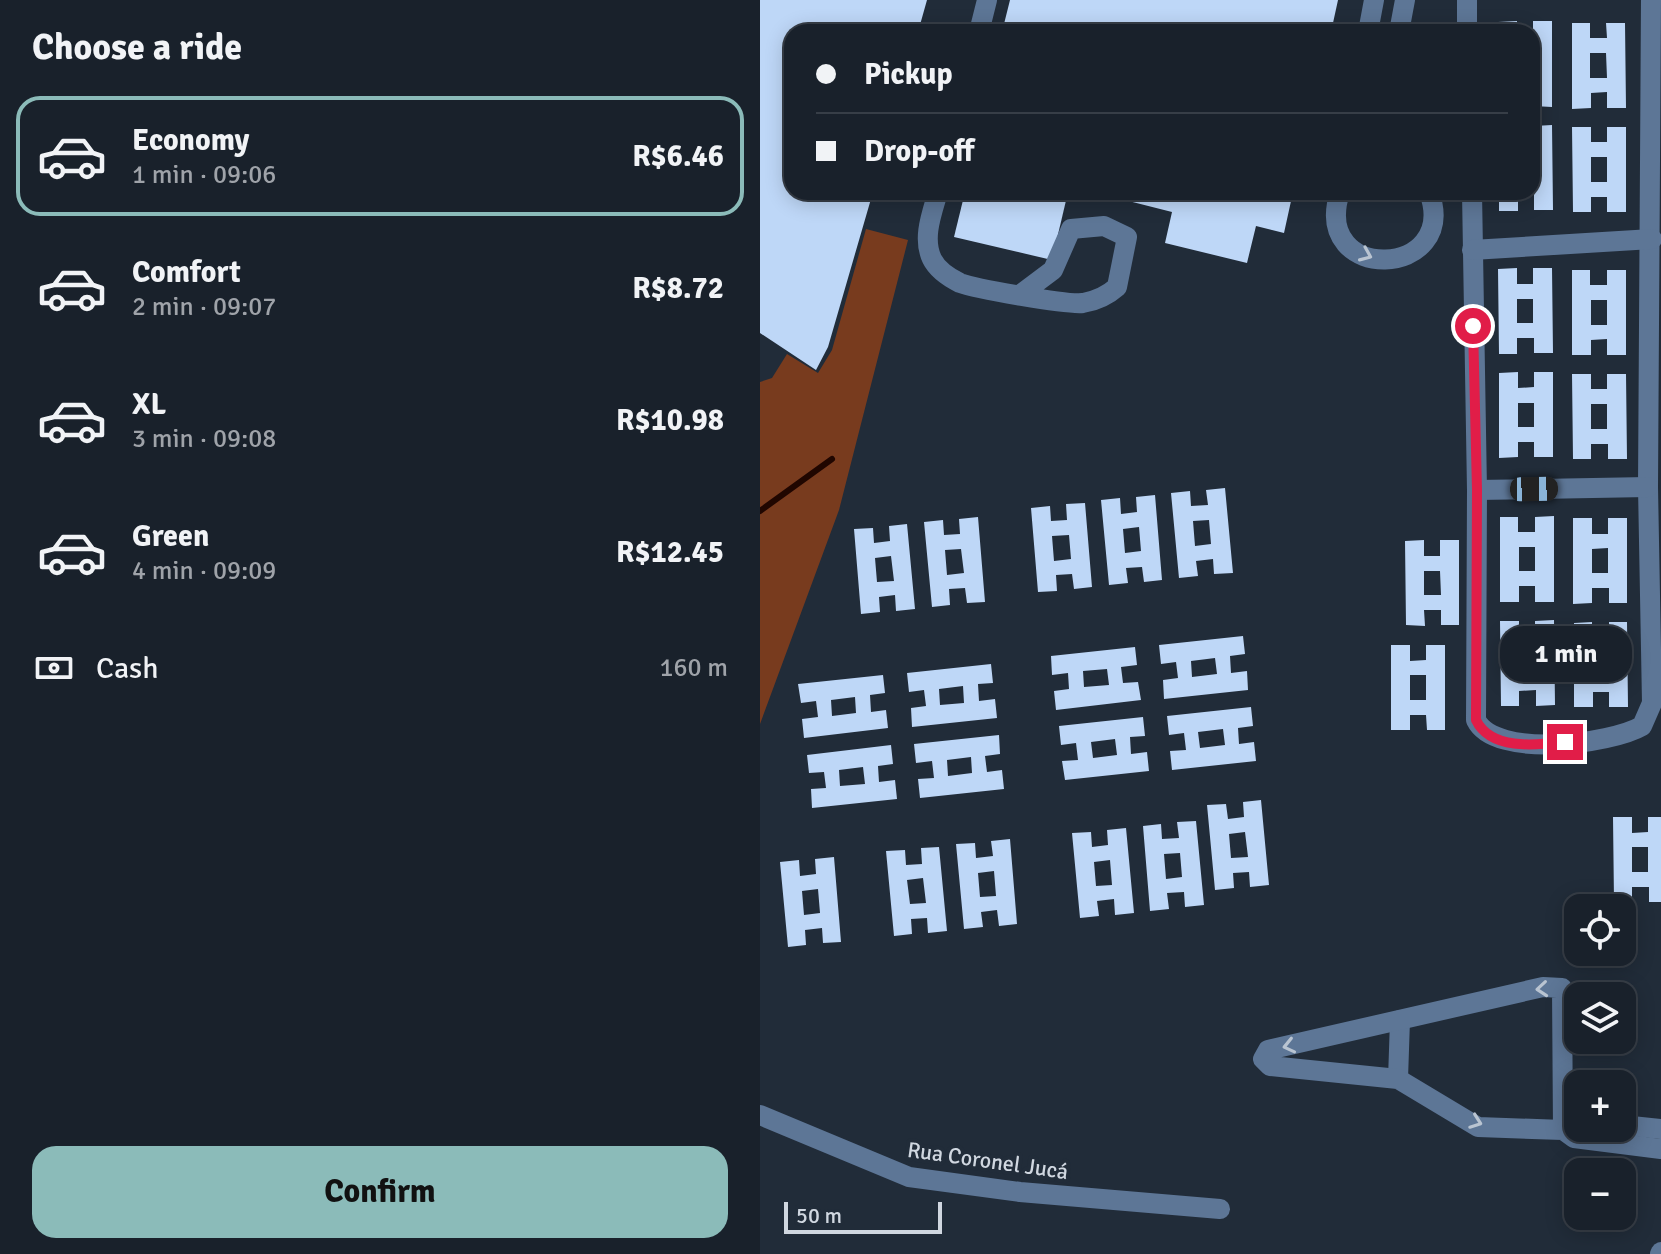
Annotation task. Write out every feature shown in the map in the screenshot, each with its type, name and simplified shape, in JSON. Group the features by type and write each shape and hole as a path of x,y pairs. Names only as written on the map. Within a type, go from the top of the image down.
{"street":[{"path":"981,24 987,0"},
{"path":"1370,24 1374,0"},
{"path":"1400,24 1405,0"},
{"path":"1467,0 1467,24"},
{"path":"1472,200 1477,490 1476,720 1480,729 1498,740 1528,745 1615,737 1642,726 1649,714 1651,0"},
{"path":"936,200 927,243 938,267 958,282 973,287 1021,294 1084,303 1108,294 1119,282 1127,237 1104,226 1071,229 1053,270 1021,294"},
{"path":"1339,200 1336,218 1347,245 1360,255 1391,261 1406,256 1428,234 1433,219 1430,200"},
{"path":"1472,250 1652,239"},
{"path":"1477,490 1648,487"},
{"path":"1564,1126 1478,1127 1398,1079 1270,1066 1263,1059 1268,1050 1543,987 1562,988 1567,1070"},
{"path":"1398,1079 1400,1020"},
{"name":"Rua Coronel Jucá","path":"760,1115 909,1177 1020,1192 1220,1209"},
{"path":"1636,1126 1661,1129"},
{"path":"1606,1142 1661,1149"}],"shaded area":[{"path":"866,229 908,240 839,510 760,724 760,382 772,378 787,354 818,373 832,350"}],"building":[{"path":"760,0 927,0 920,24 784,24 784,200 871,200 828,347 816,370 760,333"},
{"path":"1010,0 1338,0 1333,24 1004,24"},
{"path":"1517,21 1517,24 1498,24"},
{"path":"1533,21 1552,21 1552,107 1540,106 1540,24 1533,24"},
{"path":"1572,23 1590,23 1590,38 1607,38 1606,23 1625,23 1626,108 1607,108 1607,92 1591,93 1591,108 1572,109","holes":["1590,53 1606,53 1607,78 1590,78"]},
{"path":"1552,125 1553,210 1534,210 1534,200 1540,200 1540,126"},
{"path":"1572,127 1591,127 1591,142 1607,142 1607,127 1626,127 1626,212 1607,212 1607,197 1591,197 1591,212 1573,212","holes":["1591,157 1607,157 1607,182 1591,182"]},
{"path":"963,200 1066,200 1052,260 954,237"},
{"path":"1125,200 1291,200 1284,233 1256,226 1247,263 1165,243 1172,212"},
{"path":"1499,200 1518,200 1518,211 1499,211"},
{"path":"1517,268 1517,284 1533,284 1533,268 1552,268 1553,353 1534,353 1534,338 1517,338 1517,354 1499,354 1498,269","holes":["1517,299 1533,299 1533,323 1517,323"]},
{"path":"1572,270 1590,270 1590,285 1607,285 1607,270 1626,270 1626,355 1607,355 1607,339 1591,340 1591,355 1572,355","holes":["1591,300 1607,300 1607,325 1591,325"]},
{"path":"1518,372 1518,388 1534,387 1534,372 1553,372 1553,457 1534,457 1534,442 1518,442 1518,457 1499,458 1499,373","holes":["1518,403 1534,403 1534,427 1518,427"]},
{"path":"1572,374 1591,374 1591,389 1607,389 1607,374 1626,374 1627,459 1608,459 1608,444 1591,444 1591,459 1573,459","holes":["1591,404 1607,404 1607,429 1591,429"]},
{"path":"1225,488 1233,573 1214,574 1213,559 1196,561 1198,576 1179,578 1171,493 1190,491 1191,506 1208,505 1206,490","holes":["1209,520 1211,544 1195,546 1193,521"]},
{"path":"1155,495 1162,580 1144,582 1142,567 1126,568 1128,583 1109,585 1101,500 1120,498 1121,514 1137,512 1136,497","holes":["1139,527 1141,551 1125,553 1123,529"]},
{"path":"1085,503 1092,587 1074,589 1072,574 1056,575 1057,591 1038,592 1031,508 1050,506 1051,521 1067,520 1066,504","holes":["1069,535 1071,559 1054,561 1052,536"]},
{"path":"1554,516 1554,602 1535,602 1535,586 1519,586 1519,602 1500,602 1500,517 1518,517 1518,532 1535,532 1535,517","holes":["1519,547 1535,547 1535,571 1519,571"]},
{"path":"978,517 985,602 967,603 965,588 949,589 950,605 932,607 924,522 943,520 944,535 960,534 959,519","holes":["961,549 964,573 947,575 945,550"]},
{"path":"1573,518 1592,518 1592,534 1608,534 1608,518 1627,518 1627,603 1609,603 1609,588 1592,588 1592,603 1573,604","holes":["1608,548 1608,573 1592,573 1592,549"]},
{"path":"907,524 915,609 896,611 895,595 879,597 880,612 861,614 854,529 873,528 874,543 890,541 889,526","holes":["891,556 894,581 877,582 875,558"]},
{"path":"1424,540 1424,556 1440,556 1440,540 1459,540 1459,625 1441,625 1441,610 1424,610 1425,626 1406,625 1405,541","holes":["1424,571 1440,571 1441,595 1424,595"]},
{"path":"1554,620 1555,705 1536,706 1536,690 1519,691 1519,706 1501,706 1500,621 1519,621 1519,636 1535,636 1535,621","holes":["1519,651 1535,651 1535,675 1519,675"]},
{"path":"1592,622 1592,638 1609,638 1609,622 1627,622 1628,707 1609,707 1609,692 1593,692 1593,707 1574,707 1574,623","holes":["1593,652 1609,652 1609,677 1593,677"]},
{"path":"1243,636 1245,654 1230,656 1231,673 1247,671 1248,690 1164,699 1163,680 1178,678 1176,662 1161,664 1159,645","holes":["1215,658 1217,674 1192,677 1191,661"]},
{"path":"1391,645 1410,645 1410,661 1426,660 1426,645 1445,645 1445,730 1427,730 1426,715 1410,715 1410,730 1391,730","holes":["1410,675 1426,675 1426,700 1410,700"]},
{"path":"1135,647 1137,665 1121,667 1123,683 1138,682 1141,700 1056,710 1054,691 1069,689 1068,673 1052,675 1051,656","holes":["1107,669 1109,685 1084,687 1083,671"]},
{"path":"991,664 993,683 978,684 979,701 995,699 997,718 912,727 911,708 926,706 924,690 909,692 907,673","holes":["963,686 964,703 940,705 939,689"]},
{"path":"883,675 885,693 870,695 871,712 886,710 888,728 804,738 802,719 818,717 816,701 801,703 798,684","holes":["855,697 856,713 832,716 831,700"]},
{"path":"1251,707 1253,726 1238,728 1239,744 1254,742 1256,761 1172,770 1170,751 1186,750 1184,733 1169,735 1167,716","holes":["1223,729 1225,745 1200,748 1198,732"]},
{"path":"1143,717 1145,736 1130,737 1131,754 1147,752 1149,771 1065,780 1062,761 1078,760 1076,743 1061,745 1059,726","holes":["1115,739 1117,755 1093,758 1091,742"]},
{"path":"999,735 1000,754 985,756 987,772 1002,770 1004,789 920,798 918,779 934,778 932,761 916,763 914,744","holes":["971,757 972,773 948,776 947,760"]},
{"path":"891,745 893,764 878,766 879,782 895,780 897,799 812,808 811,789 826,788 824,772 809,773 807,755","holes":["863,767 865,784 840,786 839,770"]},
{"path":"1261,800 1269,885 1250,887 1249,872 1233,873 1234,888 1215,890 1207,805 1226,804 1228,819 1244,817 1243,802","holes":["1245,832 1248,857 1231,858 1229,834"]},
{"path":"1613,817 1632,817 1632,833 1648,832 1648,817 1661,817 1661,902 1649,902 1649,887 1632,887 1632,894 1614,894","holes":["1632,847 1648,847 1648,872 1632,872"]},
{"path":"1196,821 1204,905 1185,907 1184,892 1167,893 1169,909 1150,911 1143,826 1161,824 1162,839 1179,838 1177,822","holes":["1180,853 1182,877 1166,879 1164,854"]},
{"path":"1126,828 1134,913 1115,915 1114,899 1097,901 1099,916 1080,918 1072,833 1091,832 1092,847 1108,845 1107,830","holes":["1110,860 1112,885 1096,886 1094,862"]},
{"path":"1010,839 1017,924 999,926 997,910 981,912 983,927 964,929 956,844 975,843 976,858 993,856 991,841","holes":["994,871 996,896 980,897 978,873"]},
{"path":"939,847 947,931 928,933 927,918 911,919 912,934 894,936 886,851 905,850 906,865 922,864 921,848","holes":["923,878 926,903 910,904 907,880"]},
{"path":"834,857 841,942 823,943 822,928 805,930 806,945 788,947 780,862 799,860 800,876 816,874 815,859","holes":["818,889 820,913 804,915 802,891"]}],"waterway":[{"path":"760,511 832,459"}],"route":[{"path":"1473,326 1477,490 1476,720 1480,729 1498,740 1528,745 1565,742"}]}
